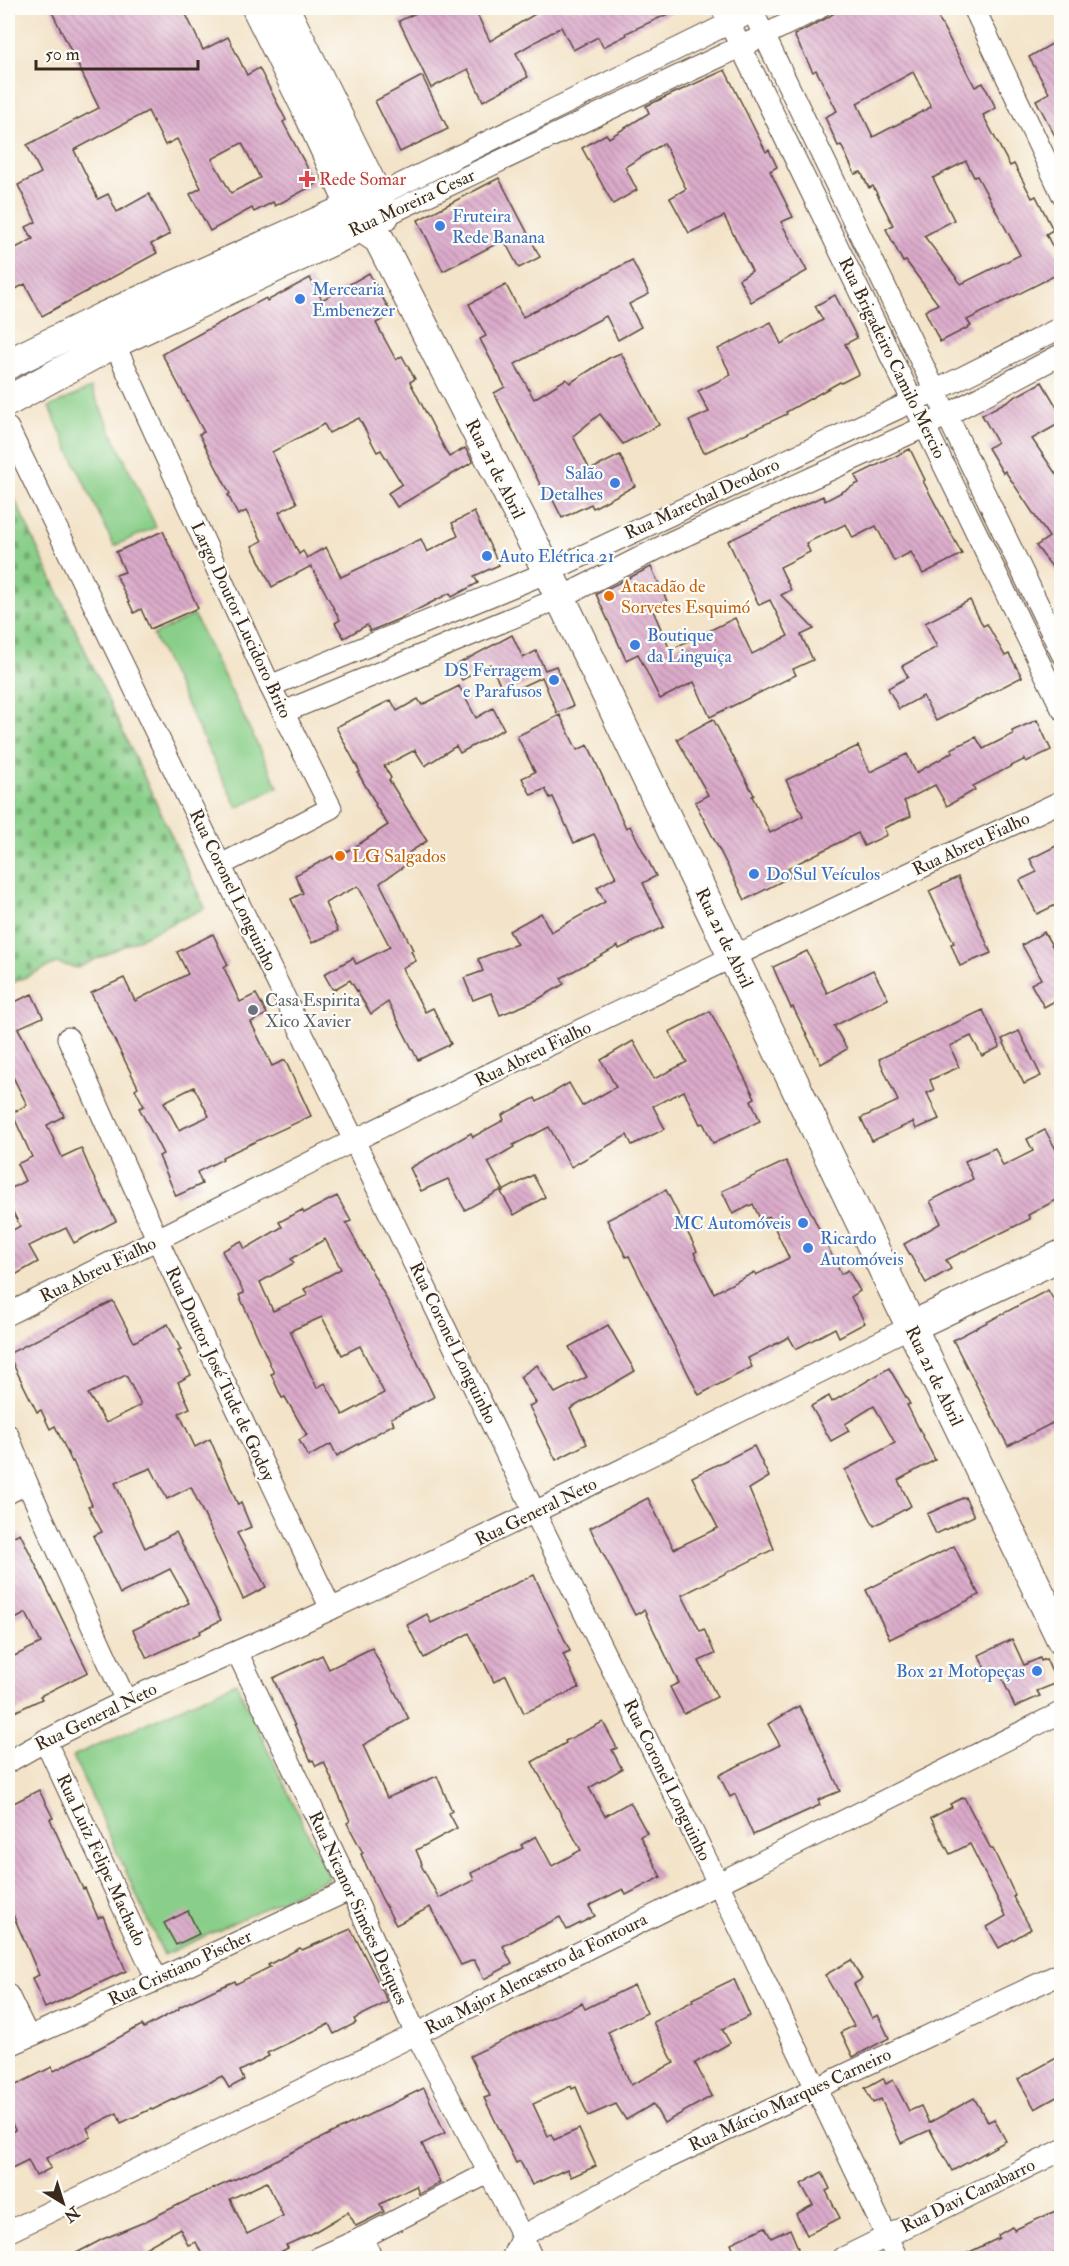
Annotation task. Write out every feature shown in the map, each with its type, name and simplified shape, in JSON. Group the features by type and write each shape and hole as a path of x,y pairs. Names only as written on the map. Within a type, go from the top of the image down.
{"street":[{"name":"Rua 21 de Abril","path":"256,8 306,107 370,217 554,585 1062,1640"},
{"name":"Rua 21 de Abril","path":"284,8 370,217"},
{"name":"Rua Moreira Cesar","path":"8,364 108,331 370,217 648,91 819,8"},
{"path":"974,8 1062,194"},
{"name":"Rua Moreira Cesar","path":"370,217 638,68 726,15 755,9"},
{"name":"Rua Brigadeiro Camilo Mercio","path":"755,9 765,35 847,208 1062,654"},
{"name":"Rua Brigadeiro Camilo Mercio","path":"726,15 1062,709"},
{"path":"638,68 648,91"},
{"path":"826,221 847,208"},
{"name":"Rua Marechal Deodoro","path":"284,712 554,585 659,518 936,391 1062,327"},
{"name":"Rua Moreira Cesar","path":"8,401 108,331"},
{"name":"Largo Doutor Lucidoro Brito","path":"108,331 270,686 331,808 221,865"},
{"path":"1021,348 1032,370"},
{"name":"Rua Marechal Deodoro","path":"270,686 671,542 924,426 1062,354"},
{"name":"Rua Coronel Longuinho","path":"8,428 535,1513 718,1883 897,2259"},
{"path":"810,449 822,473"},
{"path":"659,518 671,542"},
{"path":"1021,626 1043,615"},
{"name":"Rua Abreu Fialho","path":"8,1314 158,1241 355,1140 733,956 1062,801"},
{"name":"Rua Doutor José Tude de Godoy","path":"68,1038 158,1241 331,1609"},
{"name":"Rua General Neto","path":"8,1762 45,1740 126,1701 331,1609 535,1513 910,1327 1062,1255"},
{"path":"8,1435 27,1483 126,1701"},
{"path":"8,1493 27,1483"},
{"name":"Rua Nicanor Simões Deiques","path":"237,1652 351,1889 416,2034 532,2259"},
{"name":"Rua Major Alencastro da Fontoura","path":"8,2232 416,2034 1061,1712"},
{"name":"Rua Luiz Felipe Machado","path":"45,1740 157,1980"},
{"name":"Rua Cristiano Pischer","path":"8,2046 157,1980 351,1889"},
{"name":"Rua Márcio Marques Carneiro","path":"522,2236 657,2163 816,2086 990,2008 1062,1972"},
{"path":"8,1995 28,2036"},
{"name":"Rua Davi Canabarro","path":"843,2259 1062,2150"},
{"path":"318,2259 488,2174"},
{"path":"512,2259 522,2236"},
{"path":"362,2238 372,2259"}],"green space":[{"path":"91,388 156,527 114,546 49,407"},
{"path":"8,485 205,908 77,968 56,963 8,985"},
{"path":"194,615 278,787 237,808 153,635"},
{"path":"236,1683 329,1878 164,1955 73,1756"}],"building":[{"path":"50,8 183,8 203,50 228,37 247,75 259,68 286,120 283,122 316,184 275,206 273,202 254,212 252,208 210,231 190,194 201,188 177,139 165,145 148,111 74,150 98,199 108,194 117,212 149,194 170,234 151,244 157,253 42,316 25,284 8,293 8,252 33,239 26,227 36,222 18,185 41,173 27,145 99,108","holes":["242,143 260,178 231,193 212,159"]},
{"path":"426,8 474,8 490,41 545,8 681,8 626,33 627,35 603,47 598,37 573,50 561,27 516,53 528,77 483,101 468,69 431,88 399,21"},
{"path":"842,8 919,8 923,16 934,10 975,87 983,83 996,108 983,115 1010,166 1014,164 1032,198 1036,196 1053,230 1046,234 1062,265 1062,272 967,320 971,326 940,342 925,311 938,304 906,261 903,262 886,229 893,225 873,186 869,188 861,172 855,174 841,145 838,146 825,117 837,111 816,70 813,72 794,35","holes":["913,72 931,107 873,137 857,103","966,161 974,177 977,176 1020,255 961,284 924,236 954,220 933,178"]},
{"path":"1062,38 1062,149 1036,100 1049,93 1029,57"},
{"path":"725,70 766,152 769,150 777,167 770,171 793,217 781,222 807,271 751,302 739,279 752,271 724,216 689,233 670,198 686,189 664,143 625,167 637,190 613,204 582,148 606,134 609,138 649,113 646,106"},
{"path":"422,76 448,129 400,152 375,101"},
{"path":"499,178 540,257 519,268 504,240 443,271 418,220"},
{"path":"632,260 649,294 629,304 641,327 618,340 606,316 515,364 534,399 566,379 570,383 621,353 659,425 623,444 600,414 573,436 590,470 620,455 635,486 593,508 591,504 562,518 552,498 548,500 494,393 505,387 480,339 486,336 469,304 506,285 523,317"},
{"path":"369,273 392,315 376,323 396,360 402,356 415,379 410,382 449,457 465,448 473,462 397,507 388,493 402,484 381,450 377,452 359,418 329,433 324,424 272,452 297,503 279,512 299,554 303,551 307,558 326,547 341,577 421,539 427,552 458,536 452,523 474,512 499,565 474,576 478,583 452,597 450,593 399,619 370,631 367,625 344,638 335,623 340,620 311,566 272,587 252,546 262,541 246,511 238,515 228,495 230,494 199,434 204,432 162,354 266,298 267,301 310,278 322,300"},
{"path":"835,295 857,338 845,344 859,374 786,412 787,414 704,453 689,421 709,412 698,391 731,375 718,349 771,322 781,344 823,320 815,306"},
{"path":"1042,382 1062,416 1062,422 1032,439 1062,483 1062,580 1036,546 1049,537 988,448 997,442 982,415"},
{"path":"910,449 925,480 923,481 962,554 923,574 911,552 894,561 876,526 853,538 846,524 806,543 810,552 780,567 791,590 781,595 814,629 801,635 813,660 793,669 796,675 710,717 694,682 660,699 638,654 626,660 596,594 651,567 667,601 652,608 670,650 735,618 752,654 788,636 770,600 759,605 728,541 823,496 825,501 859,483 855,476"},
{"path":"163,531 198,608 150,629 141,609 134,613 116,575 125,572 116,552"},
{"path":"970,600 983,626 987,624 1005,656 1009,654 1022,677 936,721 923,696 899,709 888,688 908,677 902,666 937,647 925,623"},
{"path":"512,635 523,658 536,651 545,670 556,666 573,706 557,713 542,677 505,694 490,664 462,680 454,666"},
{"path":"459,686 476,718 493,708 504,729 460,753 456,746 425,766 415,750 384,766 391,778 389,780 427,841 402,857 407,864 380,883 413,950 411,951 416,961 402,968 425,1012 433,1008 451,1044 418,1060 388,1002 371,1014 350,980 333,990 324,974 353,958 356,964 390,947 358,886 325,903 338,931 312,943 291,899 303,893 295,875 332,856 333,859 388,825 358,773 360,772 336,727 391,700 397,711 418,699 422,705"},
{"path":"560,715 577,750 588,745 626,828 630,826 656,876 643,883 664,927 619,949 618,946 561,978 564,984 535,1001 500,1015 491,993 473,1000 464,978 483,971 478,959 517,944 509,931 541,913 551,932 605,902 597,887 616,877 594,834 574,843 553,797 550,798 545,789 531,795 522,778 535,772 517,736"},
{"path":"713,719 754,795 752,796 770,833 803,816 786,780 858,746 870,772 907,754 916,773 953,752 951,749 976,737 983,749 1013,734 1012,731 1037,720 1051,750 1026,762 1025,759 973,786 975,790 947,806 935,785 904,801 911,816 884,828 887,835 864,846 858,833 788,868 792,876 745,900 695,802 708,795 677,739"},
{"path":"1056,846 1062,857 1062,902 1037,914 1020,880 1037,872 1030,859"},
{"path":"958,877 991,953 960,966 951,944 954,943 929,891"},
{"path":"1044,932 1062,963 1062,997 1044,1007 1031,984 1041,979 1022,945"},
{"path":"213,934 228,965 224,968 240,1002 256,994 267,1014 251,1022 272,1066 285,1060 311,1116 222,1157 223,1159 197,1172 202,1184 176,1196 159,1156 163,1154 139,1108 144,1106 135,1089 138,1087 91,993 124,978 135,1001 188,974 177,952","holes":["194,1087 209,1116 179,1130 164,1102"]},
{"path":"807,951 827,993 873,970 888,999 834,1026 847,1049 821,1064 793,1007 791,1008 773,967"},
{"path":"32,994 43,1017 18,1028 64,1116 47,1125 62,1157 81,1148 116,1221 74,1243 66,1228 29,1246 38,1262 8,1279 8,1233 20,1226 8,1202 8,1190 25,1181 17,1164 32,1157 12,1113 27,1105 8,1067 8,1005"},
{"path":"983,1010 1000,1047 982,1056 971,1036 950,1046 959,1067 930,1080 934,1090 927,1093 939,1119 916,1129 913,1122 872,1141 861,1118 898,1101 879,1059"},
{"path":"710,1011 755,1098 751,1100 760,1121 713,1143 703,1123 700,1124 684,1091 653,1106 665,1129 632,1145 627,1135 571,1167 549,1127 513,1145 514,1147 488,1162 503,1189 465,1210 448,1179 421,1191 410,1168 471,1133 473,1137 504,1120 502,1115 535,1098 537,1102 569,1083 582,1106 616,1087 601,1060 633,1041 654,1079 687,1062 669,1032"},
{"path":"1019,1031 1041,1076 1024,1084 1002,1039"},
{"path":"1045,1130 1062,1160 1062,1197 1028,1215 1030,1219 946,1260 951,1269 926,1283 904,1244 941,1223 930,1201 973,1179 965,1161 995,1148 1003,1166 1033,1151 1027,1139"},
{"path":"786,1161 841,1274 848,1270 860,1291 851,1297 865,1323 839,1337 835,1328 796,1349 789,1337 748,1358 752,1367 699,1395 629,1256 626,1257 607,1220 666,1190 697,1251 694,1253 714,1293 789,1258 769,1216 761,1221 753,1204 733,1214 722,1191"},
{"path":"533,1175 545,1197 514,1215 501,1192"},
{"path":"337,1196 351,1221 346,1223 395,1315 434,1397 391,1418 394,1424 337,1456 331,1444 308,1457 299,1440 307,1435 285,1397 282,1398 271,1374 274,1373 239,1295 244,1293 222,1251 241,1241 245,1249 282,1227 279,1222 302,1210 304,1213","holes":["325,1239 341,1269 304,1289 308,1295 273,1311 260,1282 294,1263 291,1259","322,1317 342,1355 360,1346 384,1393 343,1415 325,1383 317,1388 290,1331"]},
{"path":"1048,1290 1062,1315 1062,1418 1008,1446 953,1340"},
{"path":"113,1301 134,1342 168,1324 181,1350 178,1351 191,1375 178,1382 190,1408 179,1413 195,1447 210,1439 238,1505 241,1503 251,1527 237,1533 266,1587 243,1599 191,1487 167,1499 151,1468 115,1483 145,1548 176,1532 221,1620 200,1631 201,1633 147,1658 133,1630 189,1603 170,1569 120,1594 93,1536 102,1532 88,1506 92,1505 73,1461 55,1426 50,1429 41,1410 37,1412 8,1354","holes":["126,1375 141,1405 106,1423 88,1394"]},
{"path":"608,1325 635,1371 570,1409 587,1444 556,1460 529,1406 536,1403 520,1377 537,1365 555,1393 587,1377 569,1347"},
{"path":"889,1368 910,1404 907,1405 935,1460 898,1480 911,1506 874,1526 845,1470 895,1443 874,1406 845,1424 849,1431 831,1441 811,1406 829,1396 832,1402"},
{"path":"754,1446 769,1477 749,1489 774,1549 682,1595 700,1631 704,1629 715,1654 699,1661 717,1697 684,1714 670,1687 679,1683 644,1610 635,1615 590,1528 648,1498 674,1549 718,1528 692,1477"},
{"path":"965,1497 974,1516 936,1534 927,1514"},
{"path":"20,1533 88,1672 40,1696 42,1699 8,1715 8,1659 41,1643 26,1613 8,1623 8,1539"},
{"path":"954,1546 979,1595 890,1639 866,1590"},
{"path":"534,1575 570,1651 563,1654 579,1688 524,1713 506,1675 494,1682 469,1633 424,1658 407,1625 427,1614 431,1623"},
{"path":"1012,1639 1024,1665 1040,1658 1041,1661 1046,1659 1057,1683 1037,1691 1040,1696 1015,1707 999,1671 988,1676 979,1655"},
{"path":"372,1648 409,1719 363,1745 387,1798 437,1776 452,1811 449,1813 457,1828 416,1850 421,1865 439,1898 474,1880 471,1873 523,1848 521,1845 536,1836 552,1866 581,1850 532,1762 566,1743 565,1741 603,1722 617,1748 612,1750 622,1769 589,1788 605,1816 630,1802 647,1833 640,1836 661,1877 626,1895 623,1889 589,1906 595,1916 567,1930 560,1917 503,1946 512,1964 484,1979 474,1960 461,1965 430,1907 396,1925 347,1823 350,1821 324,1762 316,1766 313,1760 311,1761 273,1678 322,1655 329,1669"},
{"path":"799,1706 813,1730 840,1791 818,1800 820,1805 753,1835 735,1794 730,1797 719,1775 780,1745 768,1724"},
{"path":"39,1790 53,1818 50,1819 68,1859 83,1889 85,1888 98,1918 103,1916 126,1971 45,2008 32,1978 39,1975 8,1903 8,1806"},
{"path":"964,1797 993,1849 1015,1895 1013,1897 1031,1929 999,1948 987,1927 1006,1916 970,1844 950,1854 931,1818 952,1807 950,1804"},
{"path":"188,1911 199,1934 176,1945 164,1923"},
{"path":"351,1929 388,2002 354,2019 356,2023 334,2034 329,2024 267,2053 269,2056 240,2071 244,2080 229,2088 222,2076 121,2123 117,2113 87,2128 91,2137 46,2158 51,2168 36,2176 28,2160 8,2170 8,2134 15,2130 8,2116 8,2089 52,2067 54,2071 142,2025 144,2028 214,1990 235,1981 236,1984 270,1967 268,1965 300,1948 302,1950"},
{"path":"851,1960 862,1979 854,1984 872,2018 878,2015 889,2038 853,2057 841,2032 854,2026 825,1975"},
{"path":"734,1979 750,2016 722,2029 730,2043 695,2063 712,2096 664,2123 653,2104 626,2120 616,2104 588,2116 576,2087 572,2089 571,2086 533,2104 548,2136 551,2134 554,2140 579,2129 596,2166 571,2177 567,2169 532,2185 520,2161 516,2163 484,2098 490,2096 470,2056 582,2003 585,2009 634,1985 647,2013 608,2032 631,2085 674,2063 653,2022 693,2001 692,1999"},
{"path":"1062,2055 1062,2094 1035,2109 1018,2079"},
{"path":"883,2078 886,2084 893,2080 909,2111 921,2106 929,2123 974,2098 988,2122 994,2119 1006,2141 952,2171 930,2130 901,2143 881,2099 873,2103 865,2088"},
{"path":"424,2088 445,2133 422,2144 440,2183 419,2194 416,2186 380,2204 384,2212 356,2226 348,2212 311,2234 286,2245 288,2248 267,2259 204,2259 196,2242 188,2245 180,2228 145,2248 149,2259 65,2259 103,2239 247,2174","holes":["267,2182 283,2216 247,2234 230,2199"]},
{"path":"822,2172 830,2189 826,2191 840,2218 807,2235 796,2214 813,2205 801,2184"},
{"path":"1062,2208 1062,2250 1043,2259 955,2259 999,2238 998,2235 1012,2227 1014,2230"},
{"path":"765,2227 771,2238 790,2229 798,2248 774,2259 738,2259 731,2243"}],"place":[{"name":"Rede Somar","path":"307,179"},
{"name":"Fruteira Rede Banana","path":"440,226"},
{"name":"Mercearia Embenezer","path":"300,299"},
{"name":"Salão Detalhes","path":"615,483"},
{"name":"Auto Elétrica 21","path":"487,556"},
{"name":"Atacadão de Sorvetes Esquimó","path":"609,596"},
{"name":"Boutique da Linguiça","path":"635,645"},
{"name":"DS Ferragem e Parafusos","path":"554,680"},
{"name":"LG Salgados","path":"340,856"},
{"name":"Do Sul Veículos","path":"754,874"},
{"name":"Casa Espirita Xico Xavier","path":"253,1010"},
{"name":"MC Automóveis","path":"803,1223"},
{"name":"Ricardo Automóveis","path":"808,1248"},
{"name":"Box 21 Motopeças","path":"1037,1671"}]}
